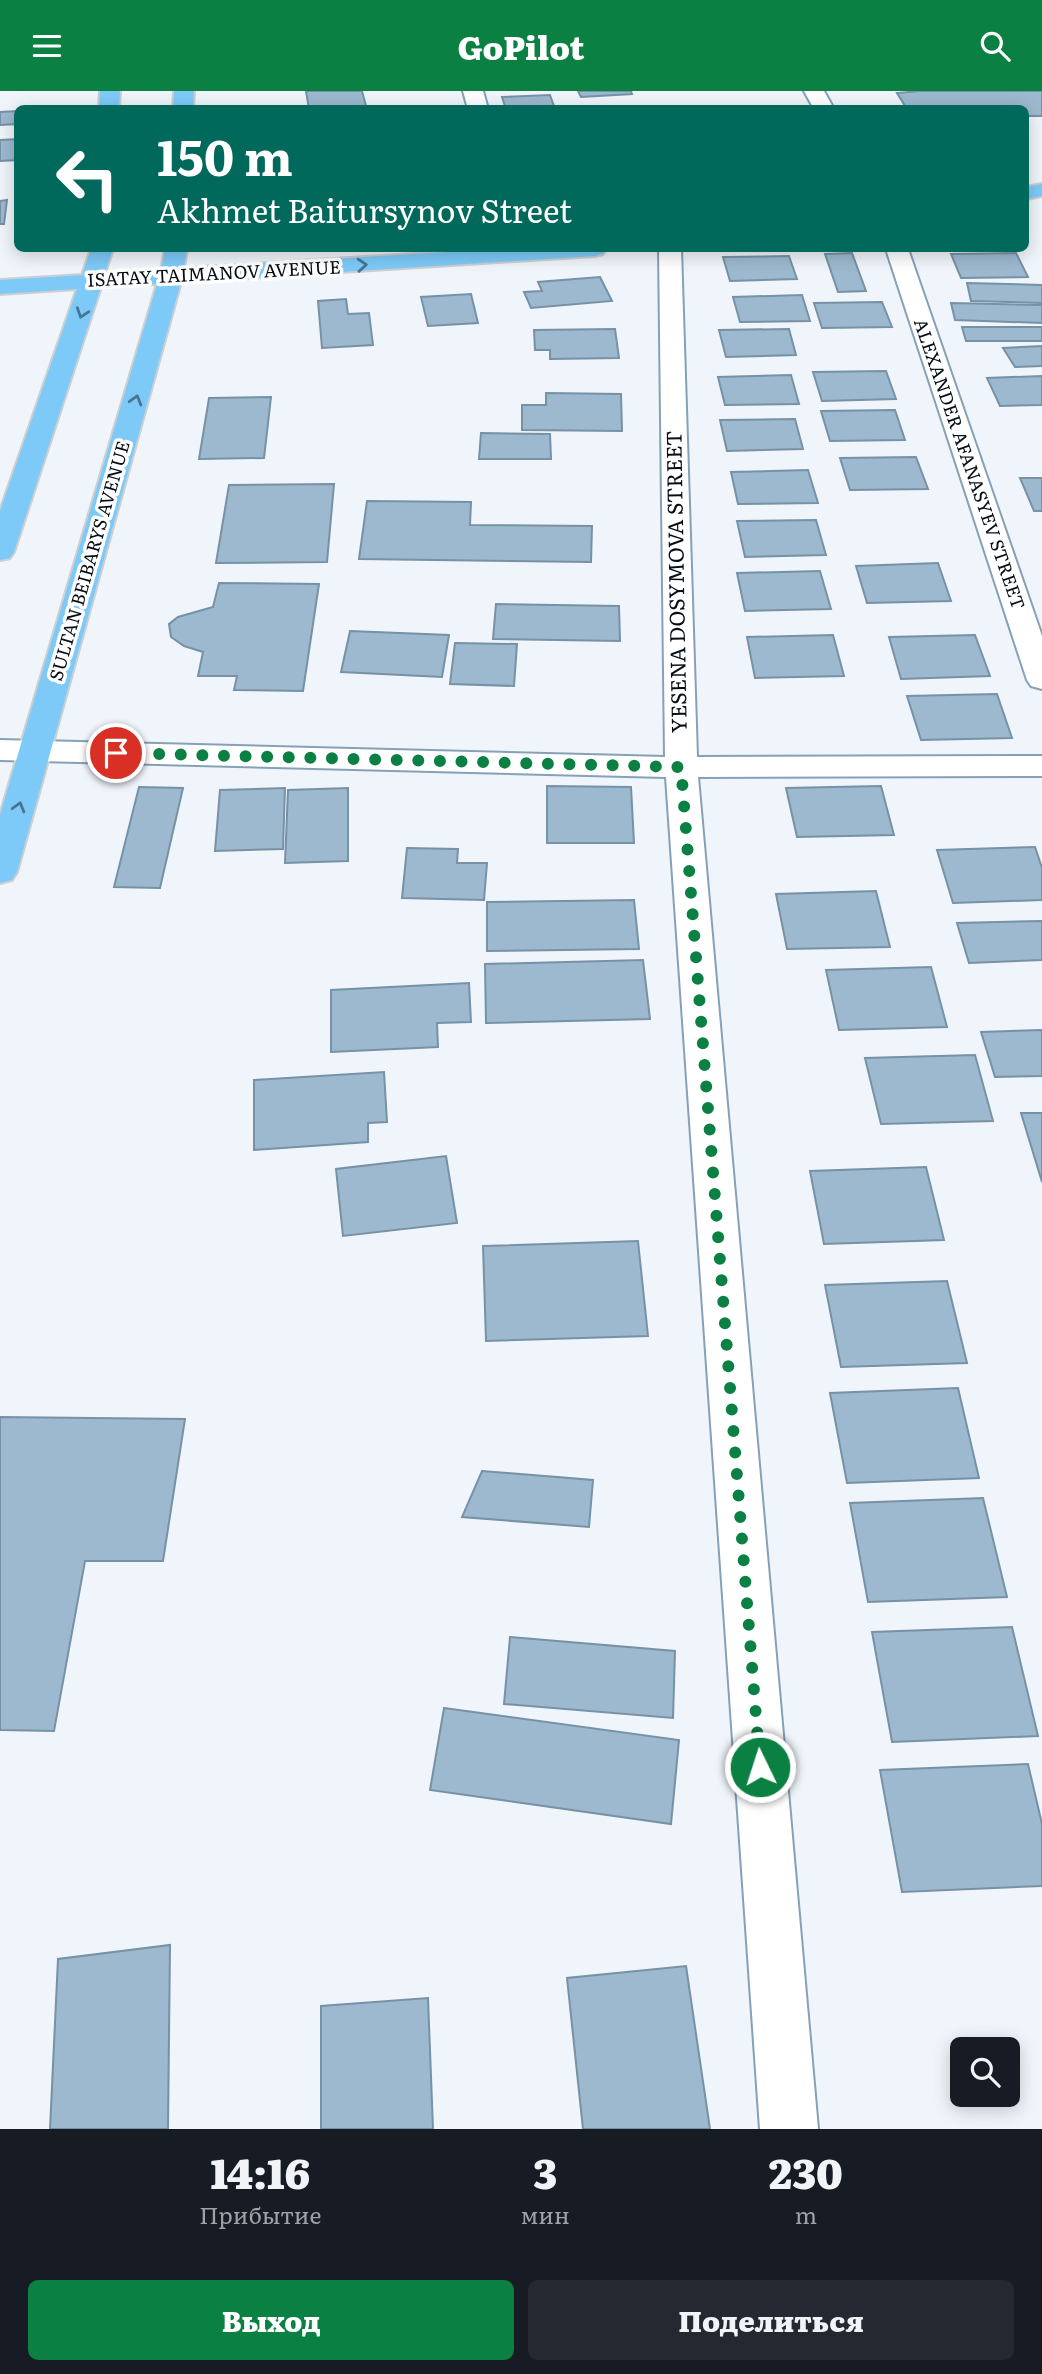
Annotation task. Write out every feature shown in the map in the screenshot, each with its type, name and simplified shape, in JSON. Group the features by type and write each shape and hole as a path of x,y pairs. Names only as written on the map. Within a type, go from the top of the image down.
{"main road":[{"name":"ISATAY TAIMANOV AVENUE","path":"76,256 110,252"},
{"path":"0,552 93,281 110,252"},
{"name":"ISATAY TAIMANOV AVENUE","path":"0,287 93,281 176,255 520,252"},
{"name":"SULTAN BEIBARYS AVENUE","path":"0,872 176,255"}],"street":[{"name":"YESENA DOSYMOVA STREET","path":"670,252 681,767 789,2129"},
{"name":"ALEXANDER AFANASYEV STREET","path":"898,252 1042,680"},
{"path":"0,750 681,767 1042,766"}],"building":[{"path":"306,91 362,91 366,105 308,105"},
{"path":"578,91 631,91 632,94 581,97"},
{"path":"1042,91 1042,116 1029,116 1029,105 904,105 897,93"},
{"path":"550,95 554,105 505,105 502,97"},
{"path":"14,111 14,124 0,125 0,112"},
{"path":"14,139 14,160 0,161 0,140"},
{"path":"7,200 4,224 0,224 0,201"},
{"path":"852,253 866,291 838,292 825,254"},
{"path":"1016,253 1028,277 961,278 951,254"},
{"path":"789,256 797,279 730,281 723,257"},
{"path":"600,277 612,301 531,308 524,292 542,291 538,282"},
{"path":"967,283 1042,285 1042,303 971,301"},
{"path":"471,294 478,323 428,326 421,297"},
{"path":"802,295 810,321 740,322 733,297"},
{"path":"346,299 348,314 369,313 373,345 322,348 318,301"},
{"path":"882,302 892,327 822,328 814,303"},
{"path":"951,303 1042,305 1042,323 955,320"},
{"path":"962,327 1042,327 1042,341 966,341"},
{"path":"615,329 619,358 550,359 550,350 535,350 534,330"},
{"path":"789,329 796,355 726,357 719,330"},
{"path":"1042,346 1042,366 1015,367 1003,348"},
{"path":"886,371 896,399 822,401 813,372"},
{"path":"791,375 799,404 725,405 718,377"},
{"path":"1042,376 1042,405 1000,406 987,378"},
{"path":"546,393 621,394 622,431 522,430 522,405 546,405"},
{"path":"271,397 264,458 199,459 209,398"},
{"path":"895,410 905,440 830,441 821,411"},
{"path":"795,419 803,449 727,451 720,420"},
{"path":"481,433 550,434 551,459 479,459"},
{"path":"916,457 928,489 850,490 840,458"},
{"path":"808,470 818,503 738,504 731,472"},
{"path":"1020,478 1042,478 1042,511 1034,511"},
{"path":"334,484 327,562 216,563 229,485"},
{"path":"367,501 471,502 470,525 592,526 591,562 359,559"},
{"path":"816,520 826,555 745,557 737,521"},
{"path":"938,563 951,601 867,603 856,566"},
{"path":"820,571 831,609 745,611 737,573"},
{"path":"219,583 319,584 303,691 234,690 237,676 198,676 203,652 184,646 171,637 169,624 178,617 213,607"},
{"path":"496,604 619,606 620,641 493,639"},
{"path":"350,631 449,635 442,677 341,672"},
{"path":"833,635 844,676 755,678 747,637"},
{"path":"975,635 990,676 901,679 889,637"},
{"path":"455,643 517,644 514,686 450,684"},
{"path":"997,694 1012,738 921,740 907,696"},
{"path":"547,786 631,787 634,843 547,843"},
{"path":"881,786 894,835 797,837 786,788"},
{"path":"139,787 183,788 160,888 114,887"},
{"path":"285,788 283,849 215,851 220,790"},
{"path":"348,788 348,861 285,863 288,790"},
{"path":"1035,847 1042,868 1042,900 953,903 937,850"},
{"path":"407,848 458,849 457,863 487,863 484,900 402,898"},
{"path":"876,891 890,947 787,949 776,894"},
{"path":"634,900 639,949 487,951 487,902"},
{"path":"1042,921 1042,960 969,963 957,923"},
{"path":"643,960 650,1019 486,1023 485,964"},
{"path":"931,967 947,1027 839,1030 826,970"},
{"path":"469,983 471,1022 437,1023 438,1047 331,1052 331,990"},
{"path":"1042,1030 1042,1076 995,1077 981,1032"},
{"path":"975,1055 993,1121 881,1124 865,1058"},
{"path":"384,1072 387,1122 368,1123 368,1142 254,1150 254,1080"},
{"path":"1021,1113 1042,1113 1042,1182"},
{"path":"446,1156 457,1223 343,1236 336,1169"},
{"path":"926,1167 944,1240 824,1244 810,1171"},
{"path":"638,1241 648,1336 486,1341 483,1246"},
{"path":"947,1281 967,1363 841,1367 825,1285"},
{"path":"958,1388 979,1478 847,1483 830,1393"},
{"path":"0,1417 185,1419 163,1561 85,1561 54,1731 0,1730"},
{"path":"482,1471 593,1480 589,1527 462,1517"},
{"path":"983,1498 1007,1597 868,1602 850,1503"},
{"path":"1012,1627 1038,1736 892,1742 872,1632"},
{"path":"510,1637 675,1651 673,1718 504,1704"},
{"path":"444,1708 679,1740 671,1824 430,1790"},
{"path":"1028,1764 1042,1824 1042,1886 902,1892 880,1770"},
{"path":"170,1945 168,2129 50,2129 58,1959"},
{"path":"686,1966 710,2129 583,2129 567,1978"},
{"path":"428,1998 433,2129 321,2129 321,2006"}],"route":[{"path":"116,753 681,767 760,1767"}]}
